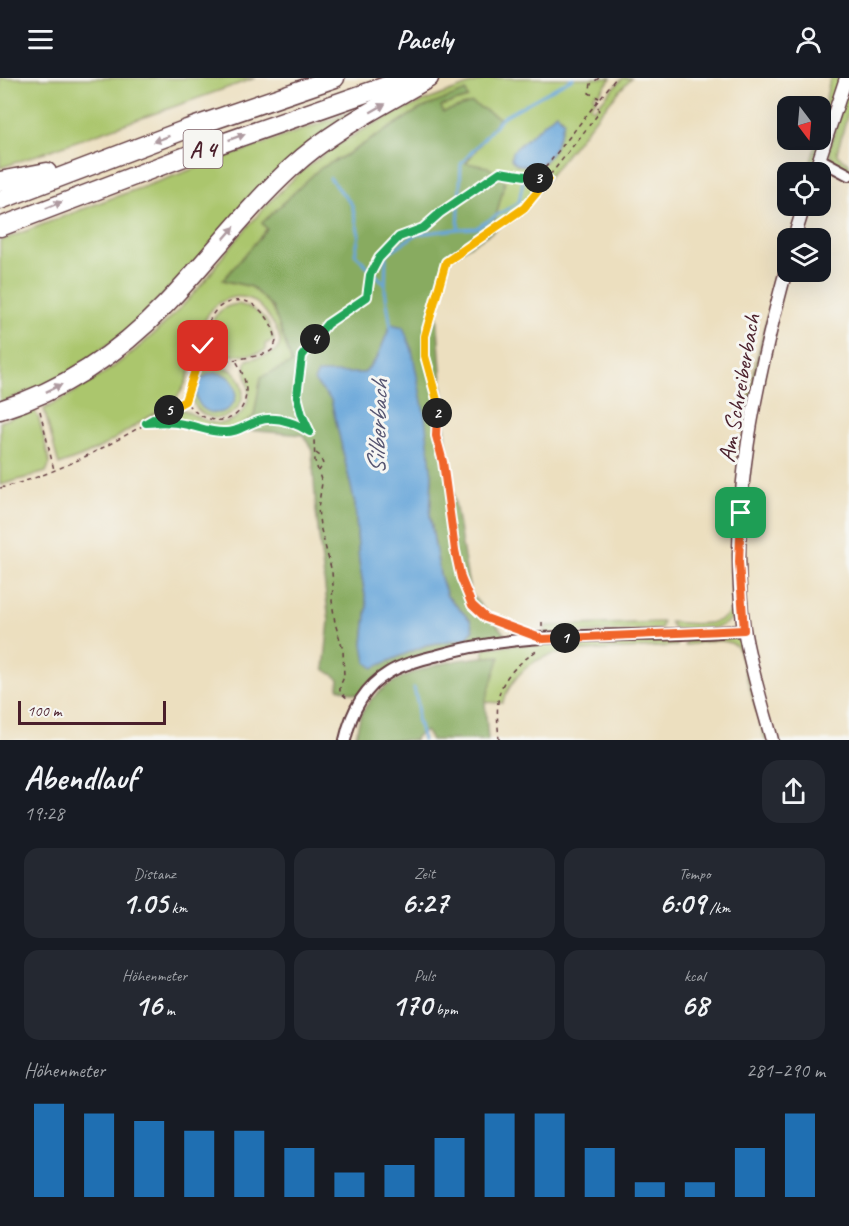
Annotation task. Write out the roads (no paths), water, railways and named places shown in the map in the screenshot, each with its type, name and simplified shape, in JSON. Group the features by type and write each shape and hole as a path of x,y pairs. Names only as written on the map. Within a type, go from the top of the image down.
{"highway":[{"name":"A 4","path":"0,200 87,165 335,78"},
{"name":"A 4","path":"0,227 187,155 409,78"},
{"path":"0,410 33,398 85,372 142,328 256,203 294,166 314,149 359,119 429,78"},
{"path":"0,181 87,165"}],"street":[{"path":"818,162 846,78"},
{"path":"819,159 849,175"},
{"name":"Am Schreiberbach","path":"772,740 744,630 739,562 743,486 759,378 783,282"},
{"path":"345,740 348,725 357,706 375,682 389,672 457,649 508,641 744,630"}],"water":[{"path":"556,113 564,121 548,158 536,166 515,163 511,159 512,152"},
{"path":"391,324 403,327 412,350 425,417 432,476 430,516 440,575 447,596 470,620 473,630 466,638 426,645 373,668 366,662 363,644 367,606 359,562 355,504 331,400 314,381 318,373 364,373 377,358"},
{"path":"216,373 230,379 236,393 230,407 216,413 202,407 196,393 202,379"}],"waterway":[{"name":"Silberbach","path":"391,327 385,290 386,254 417,234 458,229 461,164 503,117 573,78"},
{"path":"330,178 352,205 359,235 355,254 384,283"},
{"path":"459,229 476,228 519,202 523,181"},
{"name":"Silberbach","path":"414,688 418,705 417,718 423,740"}]}
